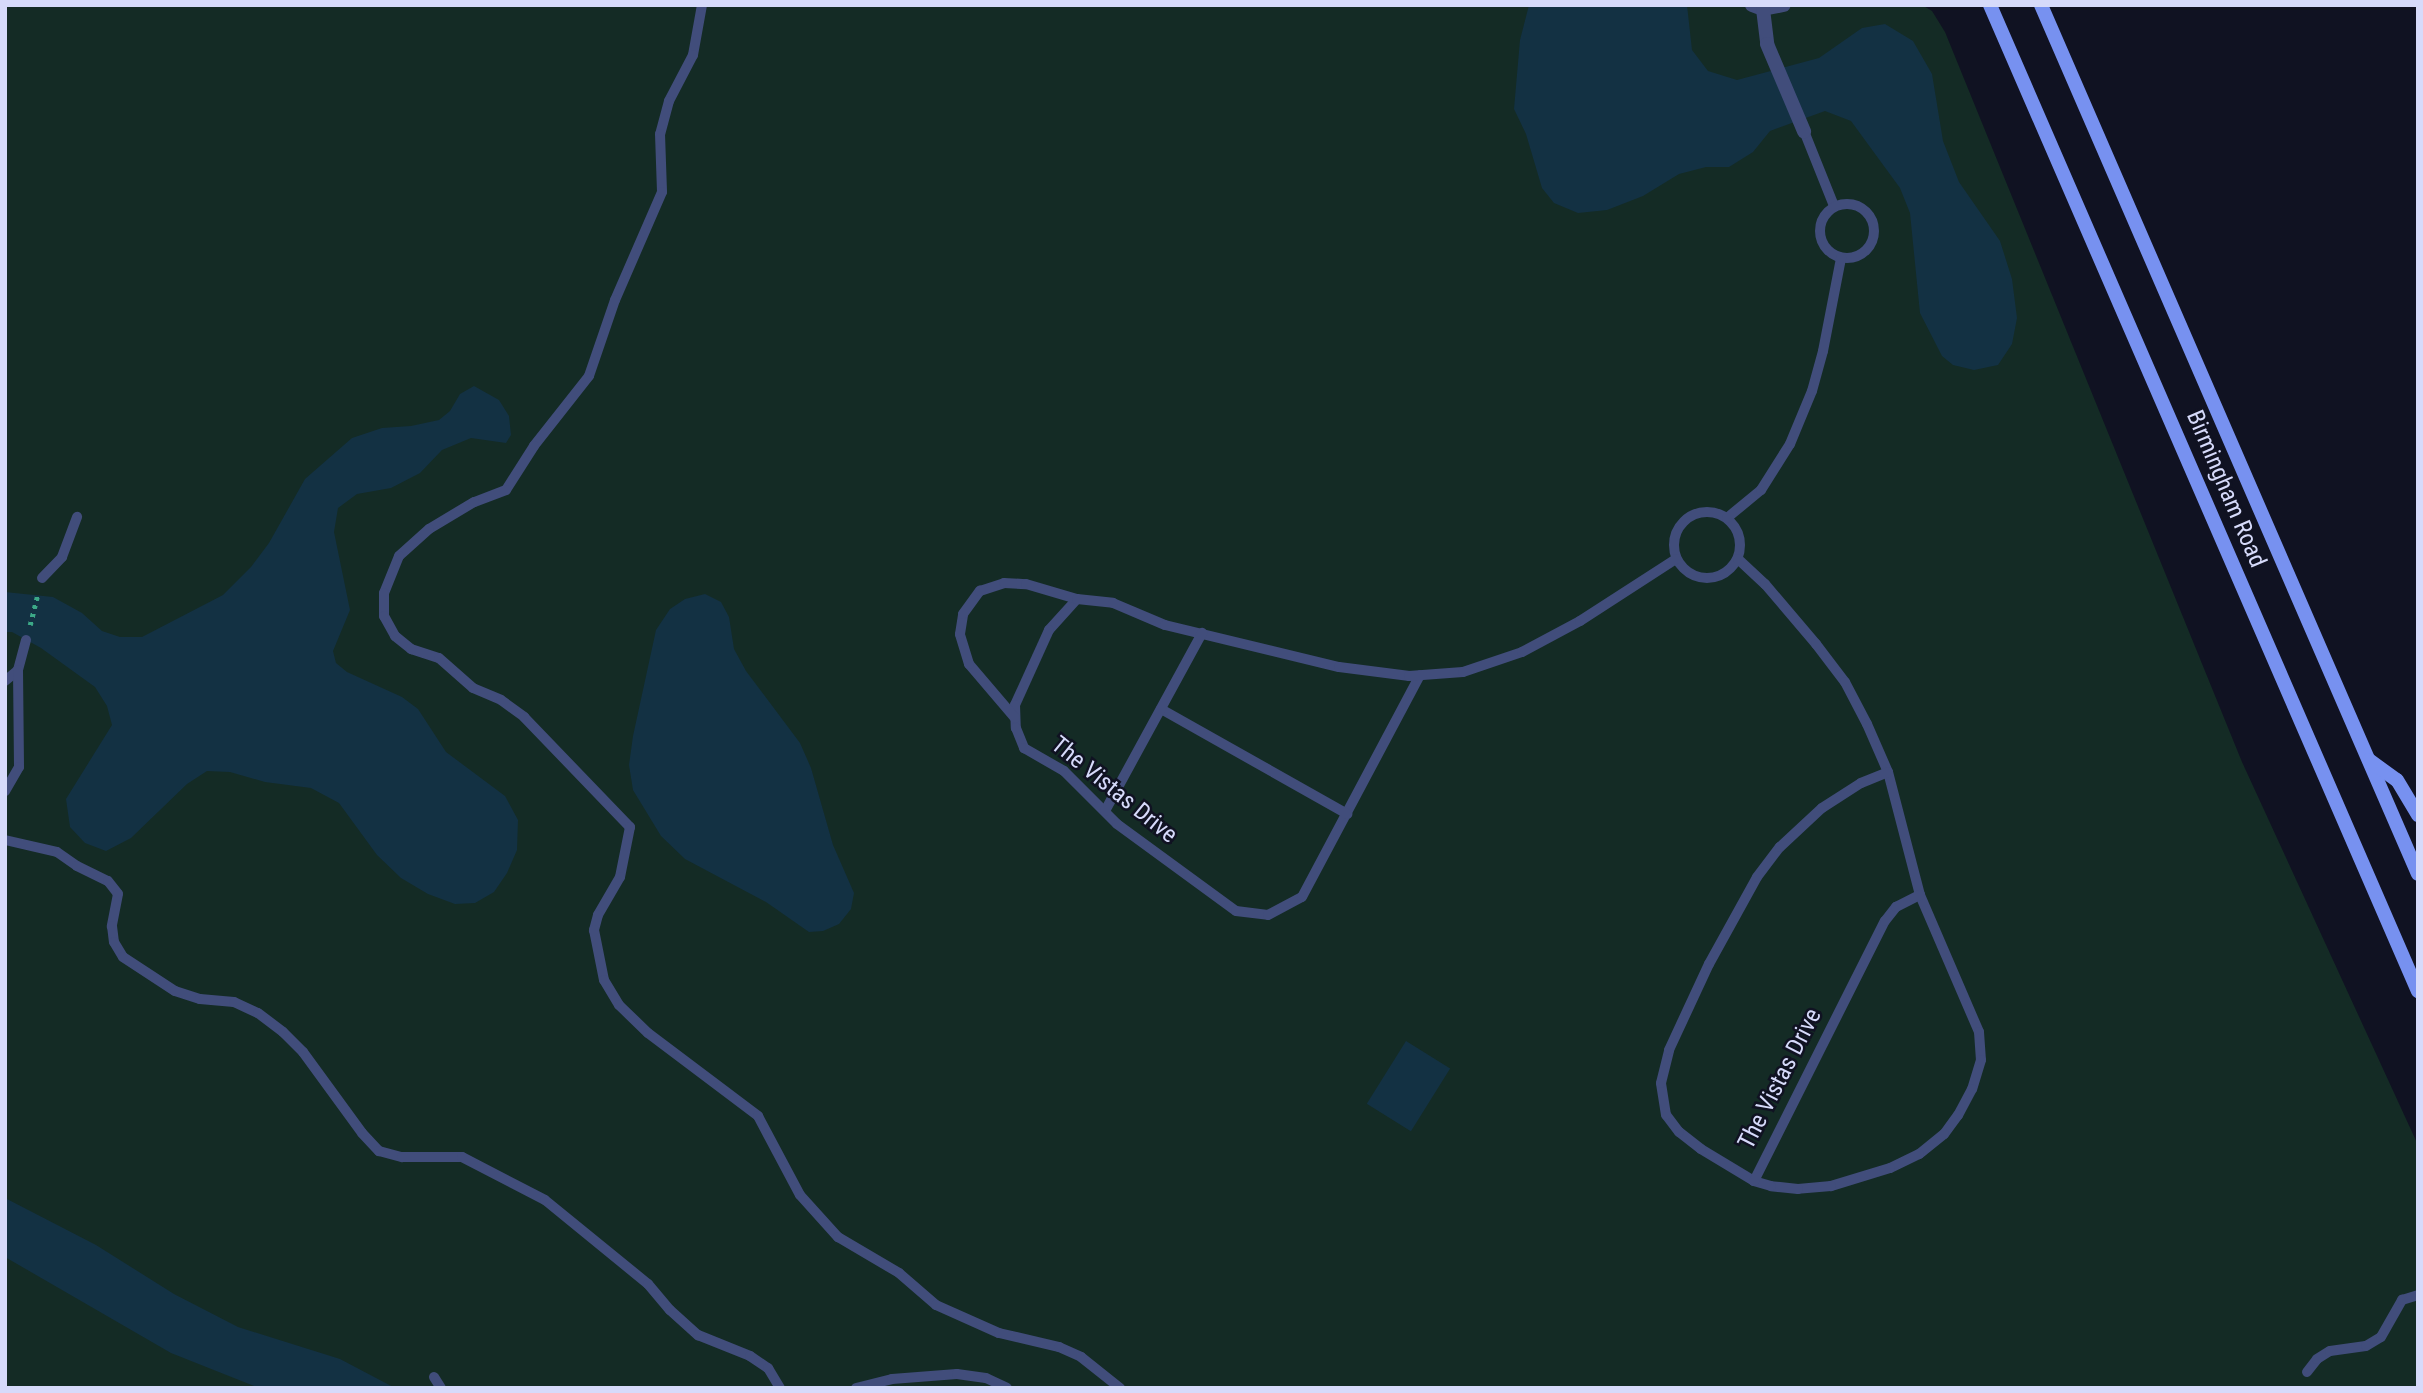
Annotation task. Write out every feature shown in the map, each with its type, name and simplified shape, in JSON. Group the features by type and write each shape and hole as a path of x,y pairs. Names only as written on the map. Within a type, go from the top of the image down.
{"street":[{"path":"1784,5 1758,7 1767,44 1804,131"},
{"path":"1982,5 1993,11"},
{"name":"Birmingham Road","path":"2041,5 2418,874"},
{"name":"Birmingham Road","path":"1993,11 2418,991"},
{"path":"2368,759 2397,779 2418,815"}],"lane":[{"path":"702,5 693,55 669,101 660,134 662,191 615,300 589,376 534,446 506,490 474,502 429,528 399,556 384,593 384,616 395,636 411,649 439,658 473,688 501,700 524,717 630,827 620,877 598,915 594,930 604,980 619,1005 648,1032 758,1116 800,1195 838,1237 899,1273 936,1305 999,1333 1059,1347 1081,1357 1120,1388"},
{"path":"1804,131 1833,206"},
{"path":"1853,204 1869,214 1874,232 1872,241 1859,255 1840,258 1832,254 1820,239 1821,220 1833,206 1853,204"},
{"path":"1727,518 1761,490 1790,444 1812,391 1824,351 1840,258"},
{"path":"1706,512 1727,518 1740,536 1738,559 1723,575 1702,579 1682,568 1676,559 1675,537 1686,520 1706,512"},
{"path":"42,579 62,557 77,517"},
{"path":"1016,718 969,664 960,634 962,614 980,591 1004,583 1026,584 1077,599 1113,603 1165,625 1339,667 1420,675 1463,672 1522,652 1580,621 1676,559"},
{"name":"The Vistas Drive","path":"1738,559 1774,594 1845,682 1888,772 1920,895 1979,1032 1981,1060 1972,1089 1958,1115 1944,1134 1919,1154 1861,1178 1831,1186 1798,1189 1754,1181 1885,921 1896,907 1920,895"},
{"path":"1016,718 1015,705 1029,669 1049,631 1077,599"},
{"path":"1105,811 1202,633"},
{"path":"5,791 19,767 18,670 26,639"},
{"path":"5,681 18,670"},
{"name":"The Vistas Drive","path":"1016,718 1024,748 1064,771 1105,811 1236,911 1268,915 1302,897 1420,675"},
{"path":"1161,709 1347,814"},
{"path":"1754,1181 1701,1149 1679,1132 1666,1115 1661,1083 1669,1050 1709,964 1757,877 1780,847 1822,808 1861,783 1888,772"},
{"path":"5,840 57,852 76,866 108,881 118,894 112,926 114,942 123,957 175,992 200,999 234,1002 258,1013 275,1025 303,1052 362,1133 379,1151 402,1157 462,1157 545,1200 648,1284 670,1310 698,1335 750,1356 768,1368 780,1388"},
{"path":"2307,1372 2317,1359 2330,1351 2366,1346 2381,1337 2402,1300 2418,1295"},
{"path":"856,1388 892,1379 957,1374 986,1378 1007,1388"},
{"path":"434,1377 441,1388"}],"path":[{"path":"26,639 42,579"}],"green space":[{"path":"5,5 1922,5 1932,11 1945,32 2242,762 2418,1145 2418,1388 5,1388"}],"water":[{"path":"1529,5 1687,5 1692,50 1708,71 1737,80 1819,58 1862,28 1885,24 1913,41 1932,74 1943,141 1959,182 2000,241 2012,279 2017,318 2012,344 1998,365 1974,370 1953,365 1942,356 1920,313 1910,213 1900,188 1851,121 1825,111 1770,131 1753,152 1729,167 1706,167 1679,174 1643,196 1607,210 1578,213 1554,203 1542,188 1526,134 1514,109 1520,40"},
{"path":"474,386 499,400 509,416 511,435 506,443 471,438 442,450 420,473 391,488 357,494 338,508 334,532 350,610 333,651 336,663 347,672 402,697 418,709 446,752 505,796 518,820 517,850 507,873 494,892 475,903 455,904 428,894 401,878 377,855 339,803 311,788 265,782 230,772 207,771 187,784 131,838 106,851 85,843 70,827 66,799 112,725 107,706 95,687 41,648 12,632 5,632 5,592 53,597 82,613 102,631 120,637 142,637 223,595 251,567 269,543 305,479 352,438 382,428 439,420 450,411 460,394"},
{"path":"705,594 721,602 729,617 734,649 746,671 800,743 811,768 833,845 854,893 851,909 839,924 823,931 809,932 766,902 685,859 661,836 633,790 629,765 633,736 656,630 670,609 685,599"},
{"path":"1406,1041 1450,1069 1411,1131 1367,1104"},
{"path":"5,1198 96,1245 174,1294 238,1327 340,1359 395,1388 259,1388 171,1353 5,1257"}]}
